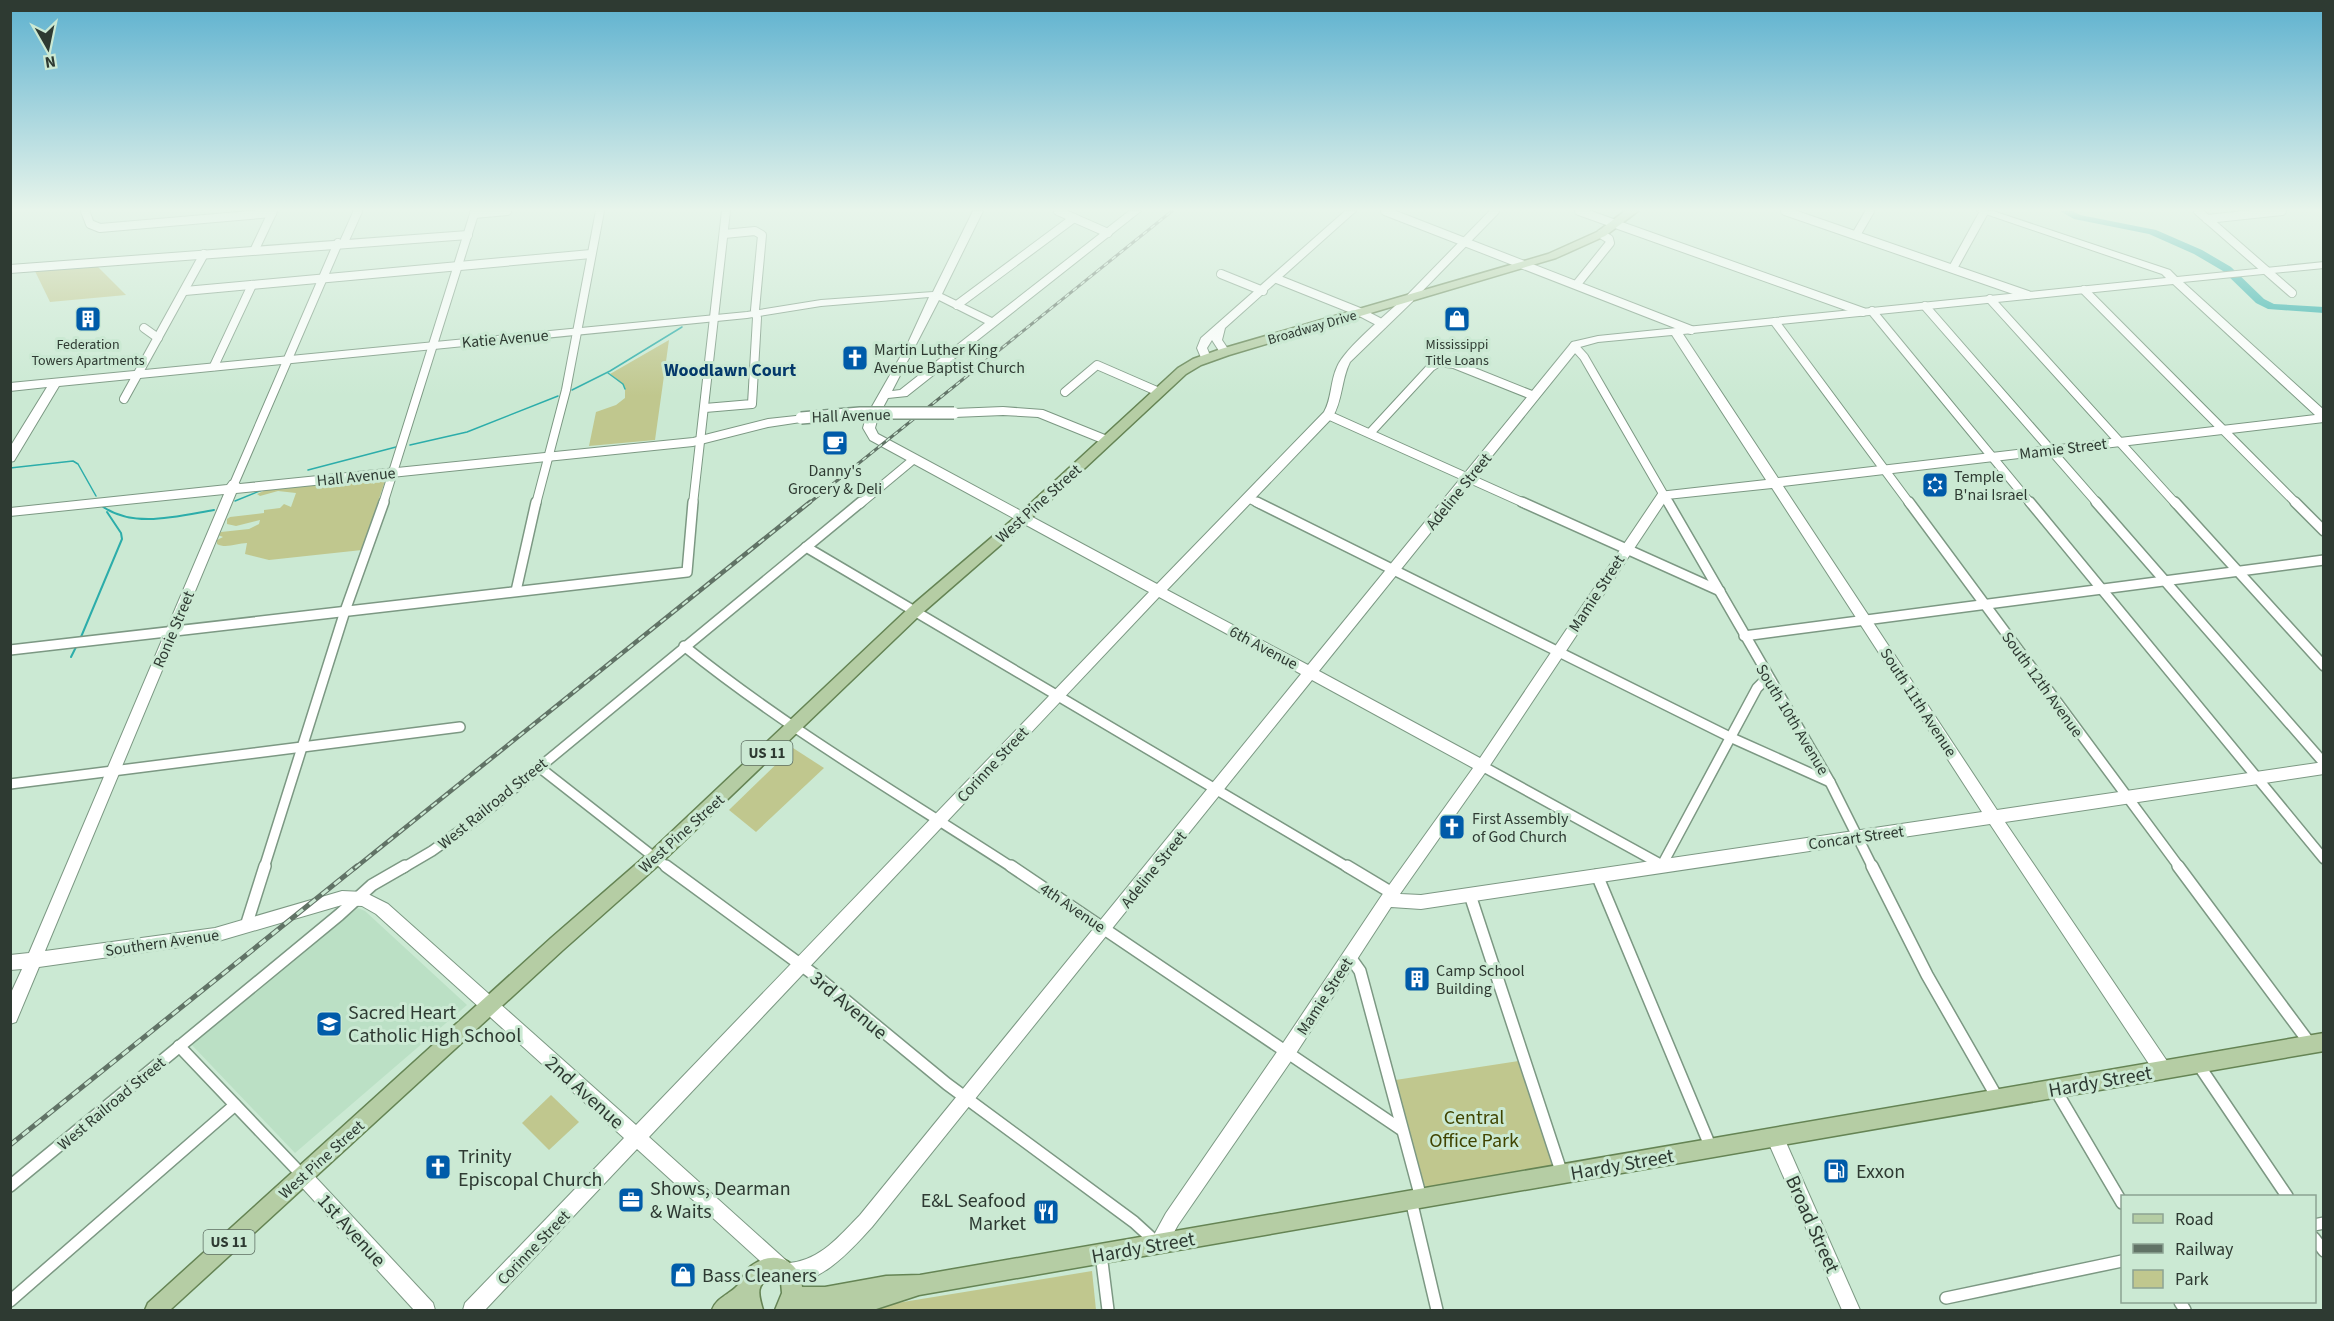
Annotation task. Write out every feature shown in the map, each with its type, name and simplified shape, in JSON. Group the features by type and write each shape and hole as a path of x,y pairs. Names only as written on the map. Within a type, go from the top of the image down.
{"main road":[{"name":"Broadway Drive","path":"1225,352 1499,273"},
{"name":"West Pine Street","path":"155,1310 655,858 915,612 1023,518 1182,371 1206,358 1225,352"},
{"name":"Hardy Street","path":"781,1283 873,1300 892,1297 920,1285 2318,1043"},
{"path":"722,1311 749,1305 754,1276 781,1283"}],"street":[{"path":"124,399 194,273"},
{"name":"Ronie Street","path":"10,1016 232,487 259,432 324,273"},
{"path":"185,291 382,273"},
{"path":"246,926 301,747 345,611 395,470 456,273"},
{"path":"516,591 566,390 588,273"},
{"path":"10,650 687,572 692,506 719,273"},
{"path":"705,408 752,404 759,273"},
{"path":"877,410 947,273"},
{"path":"957,305 1001,273"},
{"path":"877,410 903,393 1057,273"},
{"path":"1206,358 1202,348 1203,343 1284,273"},
{"name":"Corinne Street","path":"472,1311 1057,695 1328,415 1336,403 1343,365 1435,273"},
{"path":"1546,273 1691,330"},
{"path":"1576,284 1585,273"},
{"path":"1754,273 1868,312 2102,589 2324,859"},
{"path":"1966,273 2028,295"},
{"path":"2166,273 2324,417"},
{"path":"1574,346 1589,340 2248,273"},
{"path":"2268,273 2292,293"},
{"path":"1221,274 1263,291"},
{"path":"1277,279 1362,312 1383,324"},
{"path":"214,366 252,285"},
{"path":"2084,290 2324,531"},
{"name":"Katie Avenue","path":"10,387 756,314 820,303 936,295 993,323"},
{"path":"1990,299 2324,666"},
{"path":"1925,306 2324,762"},
{"name":"South 12th Avenue","path":"1775,322 2126,797 2318,1043"},
{"path":"144,328 158,339"},
{"path":"1220,329 1218,340 1225,352"},
{"name":"South 11th Avenue","path":"1676,332 1993,816 2163,1070"},
{"name":"Adeline Street","path":"781,1283 798,1283 823,1270 844,1254 862,1231 866,1221 1574,346"},
{"name":"South 10th Avenue","path":"1574,346 1584,357 1830,782 1927,975 1998,1099"},
{"path":"1370,433 1431,367 1439,362 1454,364 1534,396"},
{"path":"1065,392 1097,364 1159,392"},
{"path":"10,458 55,383"},
{"path":"886,395 903,393"},
{"name":"6th Avenue","path":"877,410 869,428 873,437 1310,672 1662,865"},
{"name":"Hall Avenue","path":"10,510 701,439 768,423 860,413 1003,411 1039,413 1106,440"},
{"path":"1328,415 1624,550 1720,591"},
{"name":"Mamie Street","path":"1158,1244 1172,1219 1390,897 1482,766 1624,550 1663,495 1886,471 2324,417"},
{"name":"West Railroad Street","path":"10,1186 339,915 357,897 372,885 423,857 465,829 684,646 914,459"},
{"path":"1248,498 1732,738 1830,782"},
{"path":"806,547 1217,788 1390,897"},
{"path":"1744,636 2324,560"},
{"name":"4th Avenue","path":"684,646 726,680 795,727 1105,928 1402,1130"},
{"path":"1662,865 1757,688 1768,677"},
{"path":"10,784 460,727"},
{"name":"3rd Avenue","path":"539,767 655,858 802,966 965,1098 1134,1222 1158,1244"},
{"name":"Concart Street","path":"1390,897 1421,902 2324,768"},
{"path":"1598,875 1711,1148"},
{"path":"1470,895 1562,1174"},
{"name":"Southern Avenue","path":"10,963 205,937 309,906 336,899 357,897"},
{"name":"2nd Avenue","path":"357,897 370,901 382,909 636,1138 781,1283"},
{"path":"1350,957 1360,972 1402,1130 1437,1311"},
{"name":"1st Avenue","path":"179,1046 302,1175 426,1311"},
{"path":"2198,1064 2286,1195"},
{"path":"2055,1089 2121,1201"},
{"path":"10,1301 235,1105"},
{"name":"Broad Street","path":"1775,1137 1851,1311"},
{"path":"1101,1254 1108,1311"},
{"path":"1946,1298 2121,1262"}],"shaded area":[{"name":"Sacred Heart Catholic High School","path":"358,908 365,911 467,1005 295,1153 190,1043"}],"green space":[{"path":"36,273 104,273 126,295 50,302"},
{"path":"669,340 655,440 589,446 596,412 616,405 625,398 625,387 610,374"},
{"path":"387,475 362,550 269,560 245,554 247,543 228,546 217,544 217,540 223,537 218,535 221,532 249,529 259,524 260,520 236,526 227,524 227,519 230,517 264,513 264,510 280,508 284,504 291,507 296,493 278,491 260,496 257,494 275,486 372,477 371,482 374,484 379,477"},
{"path":"793,748 824,768 756,832 729,810"},
{"name":"Central Office Park","path":"1525,1060 1562,1174 1421,1198 1389,1081"},
{"path":"551,1095 579,1122 549,1150 522,1123"},
{"path":"1092,1271 1096,1310 854,1310"}],"waterway":[{"path":"2231,273 2260,301 2272,307 2324,310"},
{"path":"572,390 610,371 682,327"},
{"path":"608,373 623,384 625,389"},
{"path":"410,445 467,432 558,396"},
{"path":"308,470 396,447"},
{"path":"10,468 73,461 78,464 96,496"},
{"path":"235,501 262,490"},
{"path":"102,506 114,513 142,519 214,510"},
{"path":"81,637 122,539 121,533 107,512"},
{"path":"71,657 76,647"}],"railway":[{"path":"808,504 1095,273"},
{"path":"355,868 810,502"},
{"path":"10,1145 357,866"}],"place":[{"name":"Federation Towers Apartments","path":"88,319"},
{"name":"Mississippi Title Loans","path":"1457,319"},
{"name":"Martin Luther King Avenue Baptist Church","path":"855,358"},
{"name":"Danny's Grocery & Deli","path":"835,443"},
{"name":"Temple B'nai Israel","path":"1935,485"},
{"name":"First Assembly of God Church","path":"1452,827"},
{"name":"Camp School Building","path":"1417,979"},
{"name":"Sacred Heart Catholic High School","path":"329,1024"},
{"name":"Trinity Episcopal Church","path":"438,1167"},
{"name":"Exxon","path":"1836,1171"},
{"name":"Shows, Dearman & Waits","path":"631,1200"},
{"name":"E&L Seafood Market","path":"1046,1212"},
{"name":"Bass Cleaners","path":"683,1275"}],"district":[{"name":"Woodlawn Court","path":"730,370"}]}
